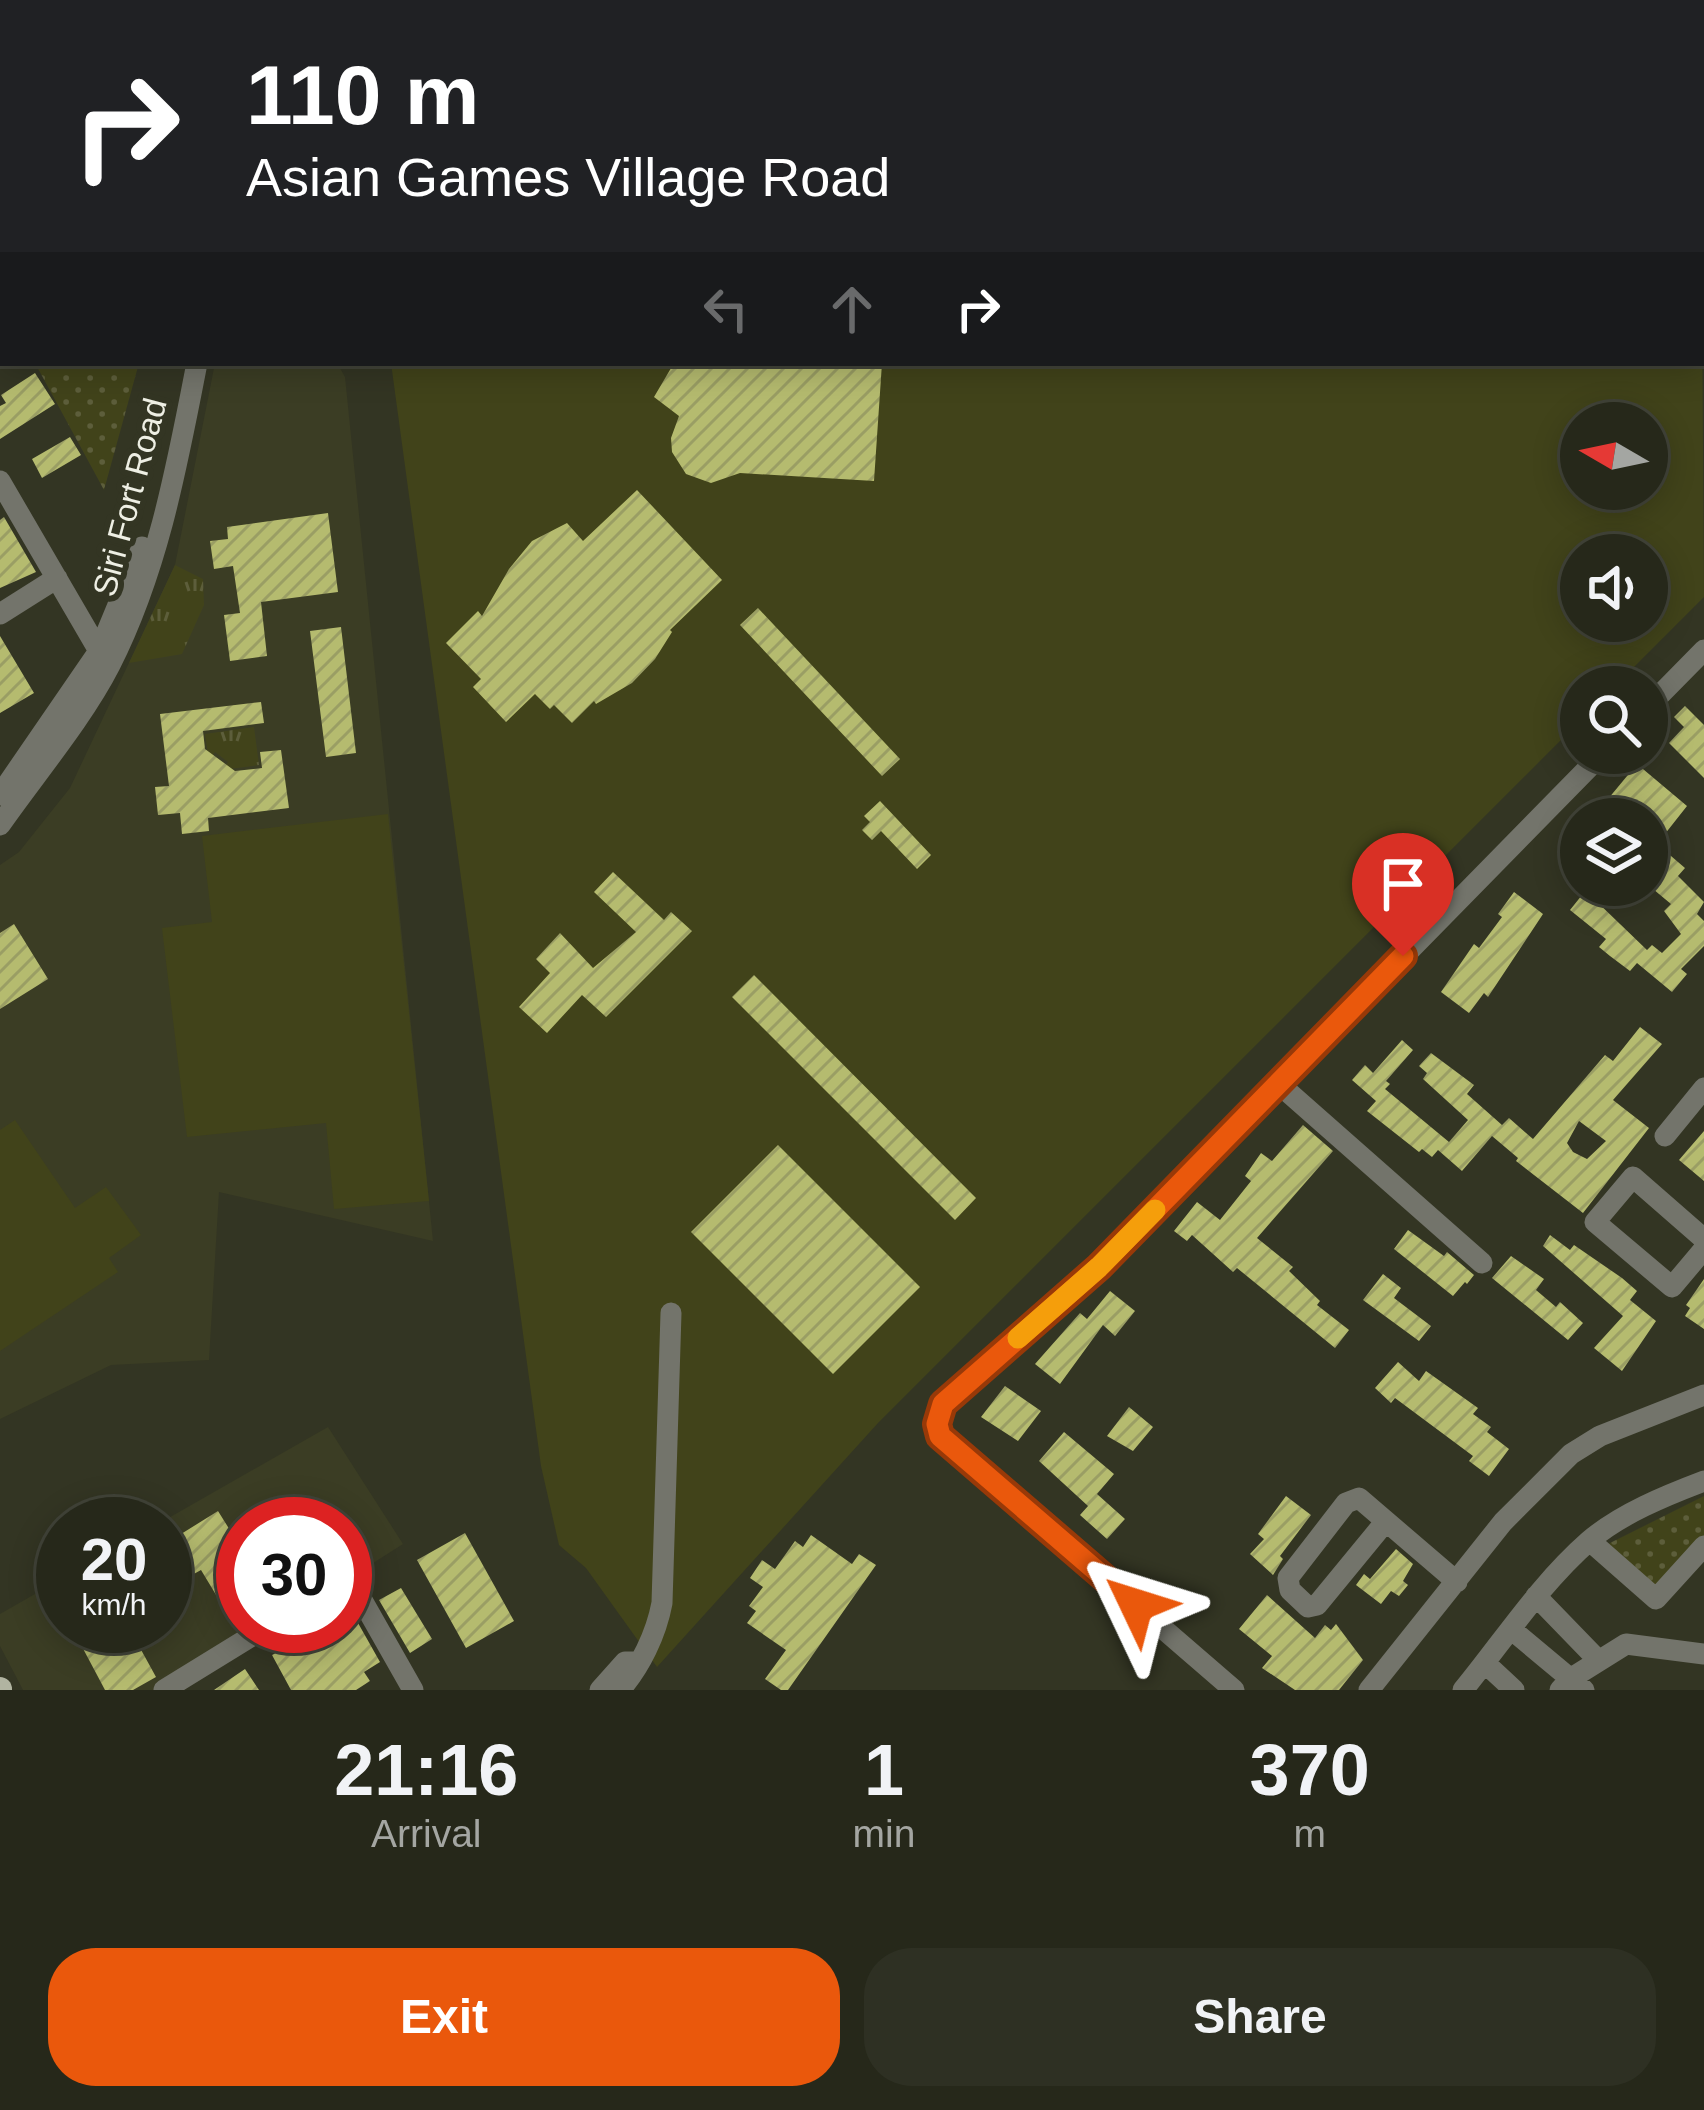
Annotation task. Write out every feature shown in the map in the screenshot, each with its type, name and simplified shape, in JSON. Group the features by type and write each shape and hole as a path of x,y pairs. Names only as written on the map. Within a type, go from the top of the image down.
{"street":[{"name":"Siri Fort Road","path":"0,795 99,651 137,566 183,366"},
{"name":"Siri Fort Road","path":"0,826 109,668 146,584 175,476 196,366"},
{"path":"2,487 99,651"},
{"path":"0,614 57,578"},
{"path":"1668,687 1704,650"},
{"path":"1234,1690 940,1436 937,1424 943,1404 1099,1267 1582,774"},
{"path":"1279,1084 1482,1263"},
{"path":"1665,1136 1704,1088"},
{"path":"1704,1239 1633,1177 1595,1222 1672,1287 1704,1249"},
{"path":"620,1690 653,1638 662,1603 671,1313"},
{"path":"1370,1690 1503,1522 1571,1454 1600,1436 1704,1395"},
{"path":"1463,1690 1536,1596 1590,1540 1672,1493 1704,1481"},
{"path":"1386,1521 1317,1605 1308,1607 1290,1590 1288,1578 1346,1503 1359,1498 1386,1521 1457,1582"},
{"path":"1590,1540 1656,1599 1704,1546"},
{"path":"1536,1596 1599,1661"},
{"path":"372,1618 413,1690"},
{"path":"1512,1630 1571,1686 1625,1644 1704,1654"},
{"path":"164,1690 224,1653"},
{"path":"600,1690 625,1662 635,1662"},
{"path":"1485,1663 1514,1690"}],"shaded area":[{"path":"214,366 339,366 345,377 433,1241 219,1192 209,1360 111,1365 0,1419 0,865 19,852 70,788 175,565"},
{"path":"328,1427 403,1544 372,1564 372,1497 216,1497 216,1653 233,1653 176,1690 23,1690 0,1646 0,1614 36,1593 36,1653 192,1653 192,1505"}],"green space":[{"path":"37,366 138,366 104,490"},
{"path":"391,366 1702,366 1704,597 1668,633 1668,534 1560,534 1560,642 1659,642 1635,666 1560,666 1560,741 878,1423 657,1667 586,1568 559,1545 541,1466"},
{"path":"175,565 203,579 204,605 182,654 129,663"},
{"path":"254,727 259,765 222,770 228,762 215,752 209,761 205,734"},
{"path":"388,814 429,1201 334,1209 326,1123 187,1137 162,928 212,922 202,836"},
{"path":"15,1120 75,1208 106,1187 141,1235 109,1258 118,1272 0,1351 0,1130"},
{"path":"1704,1496 1704,1536 1656,1594 1604,1546"}],"building":[{"path":"672,366 882,366 874,481 740,473 711,483 686,474 672,452 671,438 679,416 654,397"},
{"path":"35,373 55,404 0,439 0,406 6,403 1,395"},
{"path":"70,437 81,455 42,478 32,459"},
{"path":"637,490 722,580 670,630 655,659 632,683 594,701 572,723 535,694 506,722 473,687 481,679 446,643 478,611 482,616 509,569 532,541 567,523 583,541"},
{"path":"328,513 338,592 261,602 267,656 230,661 224,615 240,613 233,566 214,569 210,541 228,539 227,527"},
{"path":"4,517 36,572 0,588 0,520"},
{"path":"758,608 900,759 882,776 740,625"},
{"path":"341,627 356,753 326,757 310,631"},
{"path":"0,636 34,693 0,713"},
{"path":"261,702 264,723 203,731 205,749 235,771 262,768 260,752 281,750 289,808 208,818 209,831 182,834 180,813 158,815 155,787 169,786 160,714"},
{"path":"1685,706 1704,725 1704,778 1669,743 1684,727 1674,717"},
{"path":"1629,774 1649,774 1687,806 1668,830 1668,798 1609,798"},
{"path":"880,801 931,855 917,869 881,831 872,840 862,830 870,822 864,816"},
{"path":"1668,853 1685,868 1678,876 1704,902 1697,914 1704,921 1704,946 1681,969 1687,974 1672,992 1637,963 1630,971 1610,956 1599,947 1606,939 1570,910 1601,906 1647,950 1652,945 1662,953 1681,934 1664,911 1671,904"},
{"path":"613,872 664,920 671,912 692,931 606,1017 582,995 547,1033 519,1007 550,973 536,959 560,933 593,968 636,932 594,892"},
{"path":"1514,892 1543,914 1488,997 1484,993 1469,1013 1441,992 1474,944 1479,948 1502,917 1498,914"},
{"path":"14,924 48,979 0,1009 0,933"},
{"path":"754,975 976,1198 955,1220 732,997"},
{"path":"1640,1027 1662,1044 1613,1100 1649,1128 1583,1213 1492,1136 1462,1171 1438,1150 1432,1157 1422,1149 1419,1152 1367,1111 1376,1101 1352,1080 1365,1065 1373,1073 1402,1040 1413,1050 1386,1081 1390,1084 1385,1089 1449,1142 1468,1120 1423,1079 1427,1073 1419,1066 1431,1053 1474,1085 1467,1094 1502,1125 1509,1118 1533,1139 1605,1055 1613,1061","holes":["1579,1121 1606,1141 1587,1159 1567,1143"]},
{"path":"1303,1125 1333,1151 1257,1238 1293,1267 1289,1271 1320,1301 1317,1305 1349,1330 1335,1348 1237,1268 1233,1272 1192,1235 1187,1241 1174,1231 1197,1202 1220,1220 1251,1181 1245,1176 1261,1153 1272,1161"},
{"path":"1704,1131 1704,1181 1679,1160"},
{"path":"778,1145 920,1287 833,1374 691,1232"},
{"path":"1408,1230 1444,1256 1447,1252 1474,1275 1467,1284 1453,1296 1394,1249"},
{"path":"1550,1235 1570,1250 1574,1245 1622,1278 1637,1291 1630,1300 1656,1321 1622,1371 1594,1348 1623,1316 1543,1246"},
{"path":"1511,1256 1544,1279 1536,1290 1556,1307 1560,1302 1583,1323 1568,1340 1492,1278"},
{"path":"1383,1274 1401,1288 1394,1298 1431,1326 1419,1341 1363,1300"},
{"path":"1704,1279 1704,1329 1685,1316 1690,1308 1686,1305"},
{"path":"1110,1291 1135,1311 1115,1336 1103,1325 1060,1384 1035,1364 1080,1313 1087,1319"},
{"path":"1398,1362 1419,1381 1426,1371 1478,1408 1473,1414 1509,1449 1489,1476 1469,1461 1473,1456 1375,1388"},
{"path":"1005,1386 1041,1411 1018,1441 981,1417"},
{"path":"1129,1407 1153,1427 1133,1451 1107,1436"},
{"path":"1064,1432 1114,1474 1097,1494 1125,1519 1107,1539 1080,1515 1088,1506 1039,1461"},
{"path":"1286,1496 1311,1515 1280,1556 1283,1559 1273,1575 1250,1554 1264,1539 1258,1534"},
{"path":"216,1512 216,1595 201,1570 192,1575 192,1527"},
{"path":"465,1533 514,1621 466,1648 417,1560"},
{"path":"811,1535 852,1564 859,1554 876,1565 788,1690 781,1690 765,1679 786,1650 747,1623 756,1611 749,1606 763,1587 750,1578 762,1560 775,1569 795,1541 803,1547"},
{"path":"1396,1549 1413,1564 1403,1581 1408,1585 1399,1596 1391,1591 1381,1604 1356,1585 1364,1574 1370,1579"},
{"path":"401,1588 432,1639 410,1653 379,1600"},
{"path":"1267,1595 1315,1638 1325,1625 1331,1630 1336,1624 1363,1660 1339,1690 1295,1690 1262,1668 1272,1656 1239,1629"},
{"path":"372,1648 380,1662 364,1672 370,1681 356,1690 291,1690 272,1655 372,1653"},
{"path":"85,1653 143,1653 156,1677 133,1690 105,1690"},
{"path":"245,1669 259,1690 214,1690"}],"slow traffic":[{"path":"1018,1338 1155,1210"}],"route":[{"path":"1136,1605 940,1436 938,1413 1099,1267 1403,956"}]}
